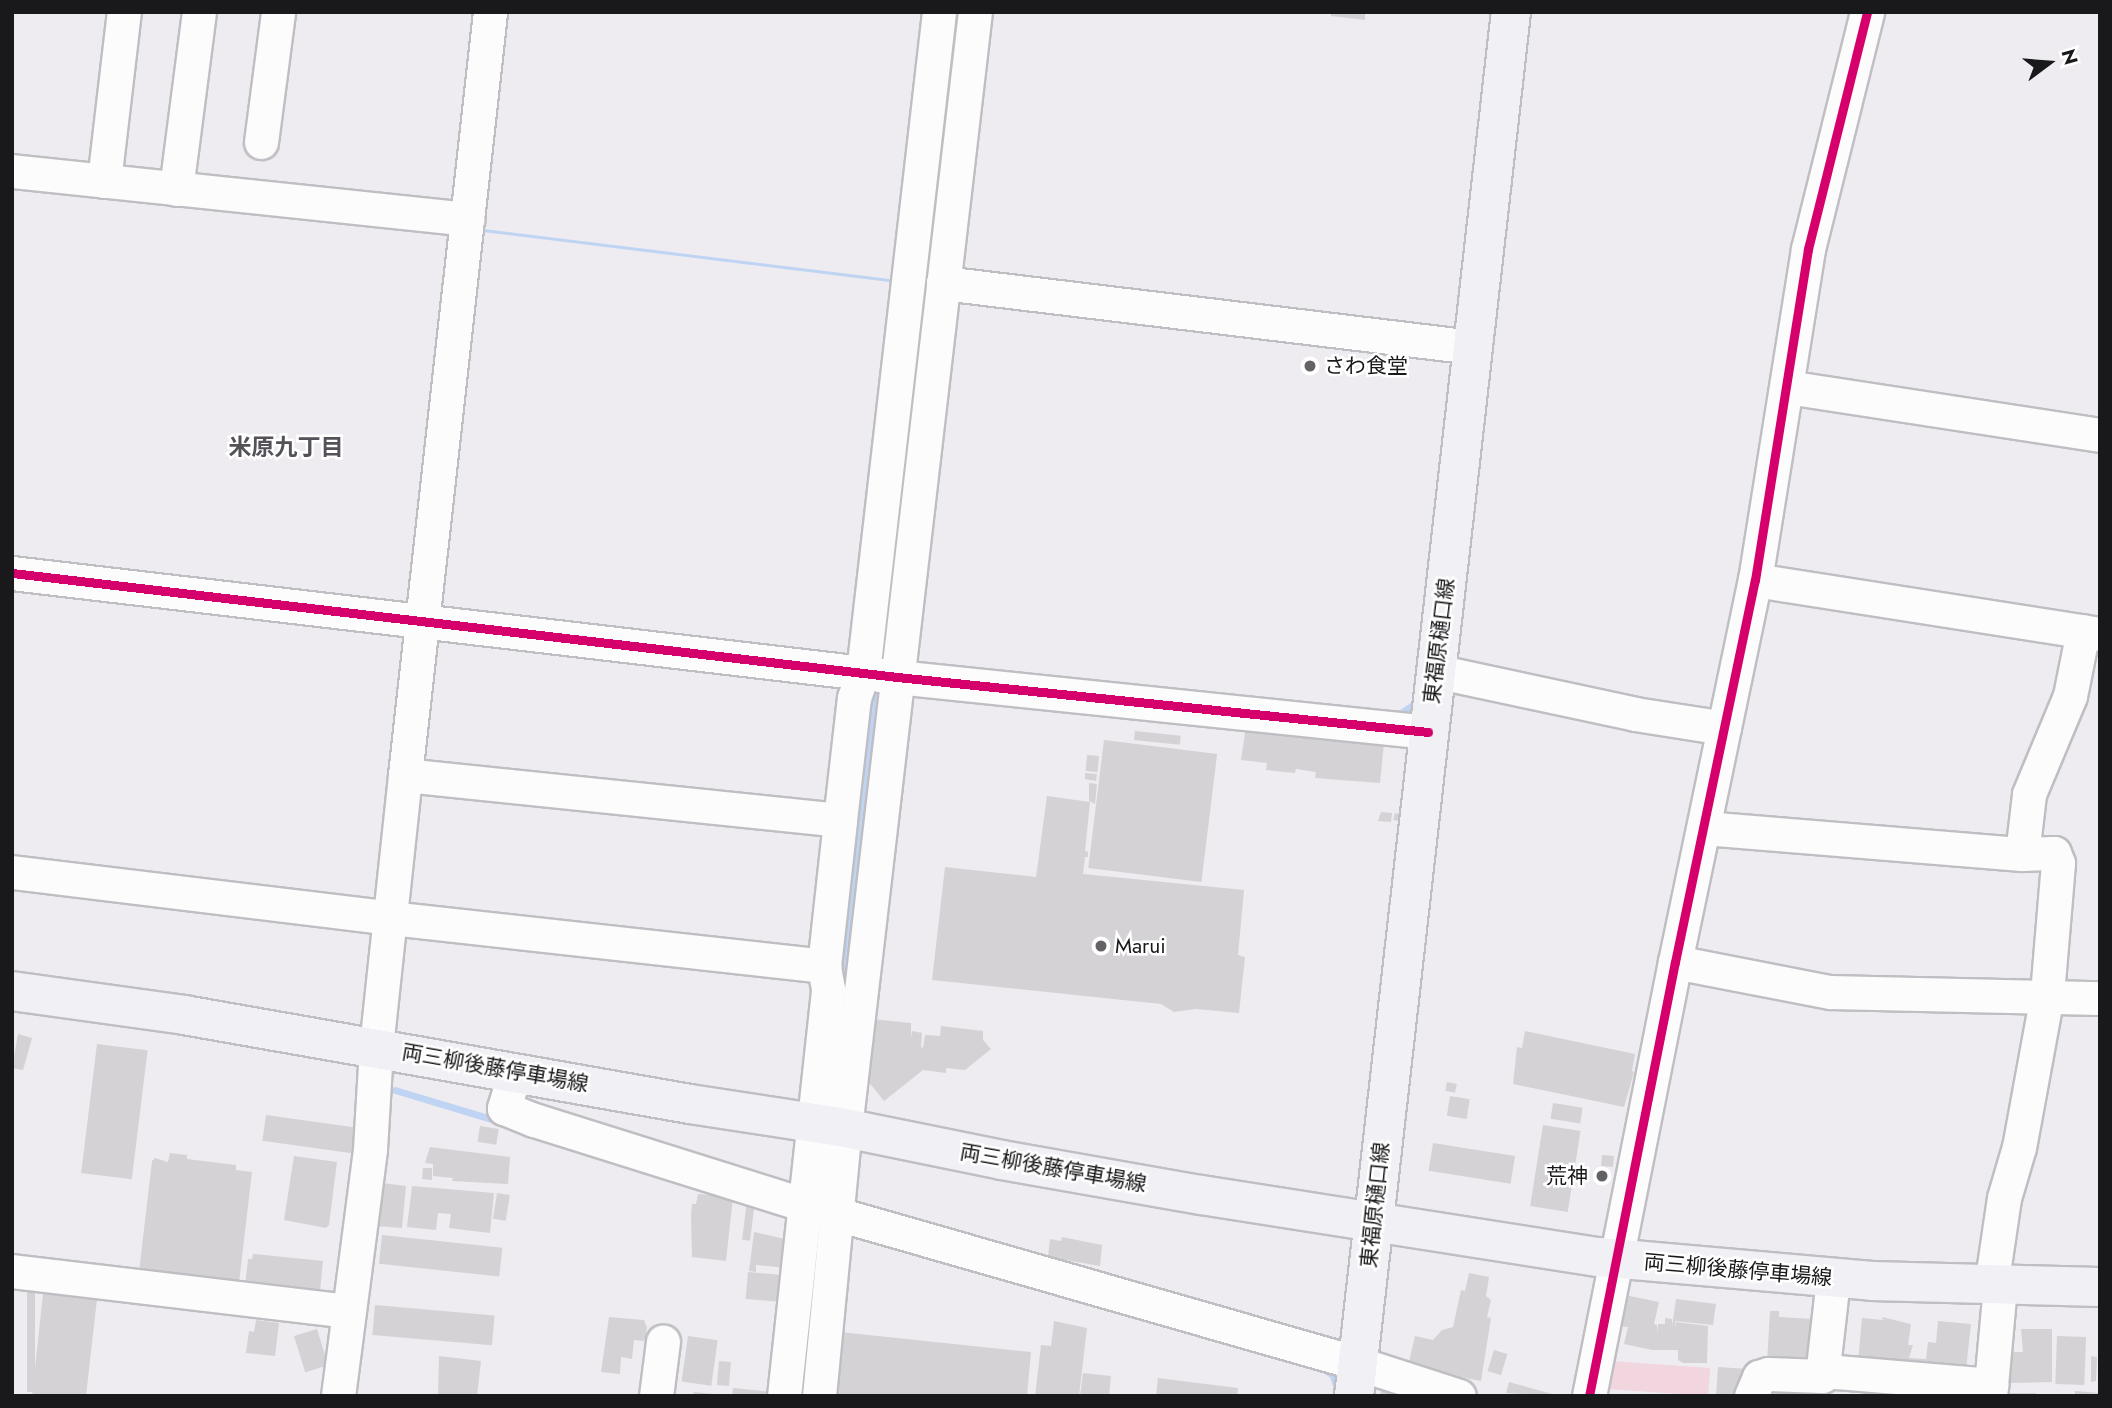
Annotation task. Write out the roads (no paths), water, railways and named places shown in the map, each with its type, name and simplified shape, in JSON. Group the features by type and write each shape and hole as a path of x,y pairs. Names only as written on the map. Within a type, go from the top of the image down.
{"main road":[{"name":"東福原樋口線","path":"1355,1379 1511,12"},
{"name":"両三柳後藤停車場線","path":"12,991 184,1015 376,1047 829,1125 1028,1165 1618,1259 1833,1279 1995,1286 2100,1287"}],"street":[{"path":"104,181 124,12"},
{"path":"176,189 199,12"},
{"path":"261,142 278,12"},
{"path":"338,1396 370,1149 376,1047 490,12"},
{"path":"819,1396 823,1209 829,1125 828,989 824,965 854,698 863,673 939,12"},
{"path":"829,1125 897,677 975,12"},
{"path":"1590,1396 1675,962 1755,580 1808,249 1867,12"},
{"path":"12,172 467,219"},
{"path":"943,283 1473,347"},
{"path":"1787,387 2100,435"},
{"path":"12,573 897,677 1428,732"},
{"path":"1755,580 2091,633 2070,696 2029,794 2022,854"},
{"path":"1435,671 1635,714 1724,728"},
{"path":"405,775 840,820"},
{"path":"1703,828 2022,854 2054,853 2059,863 2047,995 2019,1147 2004,1198 1995,1286 1990,1390 1836,1372 1823,1367"},
{"path":"12,872 390,918 824,965"},
{"path":"1675,962 1830,992 2100,998"},
{"path":"515,1072 504,1108 1355,1379 1459,1396"},
{"path":"784,1396 823,1209"},
{"path":"12,1271 348,1311"},
{"path":"1751,1396 1759,1377 1768,1374 1822,1376 1833,1279"},
{"path":"656,1396 663,1341"}],"water":[{"path":"475,228 900,280 899,283 475,231"}],"waterway":[{"path":"846,976 897,524"},
{"path":"1395,717 1419,701"},
{"path":"395,1090 498,1121"},
{"path":"801,1396 815,1279"},
{"path":"1324,1369 1333,1375 1337,1390"}],"place":[{"name":"さわ食堂","path":"1310,366"},
{"name":"Marui","path":"1101,946"},
{"name":"荒神","path":"1602,1176"}],"district":[{"name":"米原九丁目","path":"286,447"}]}
